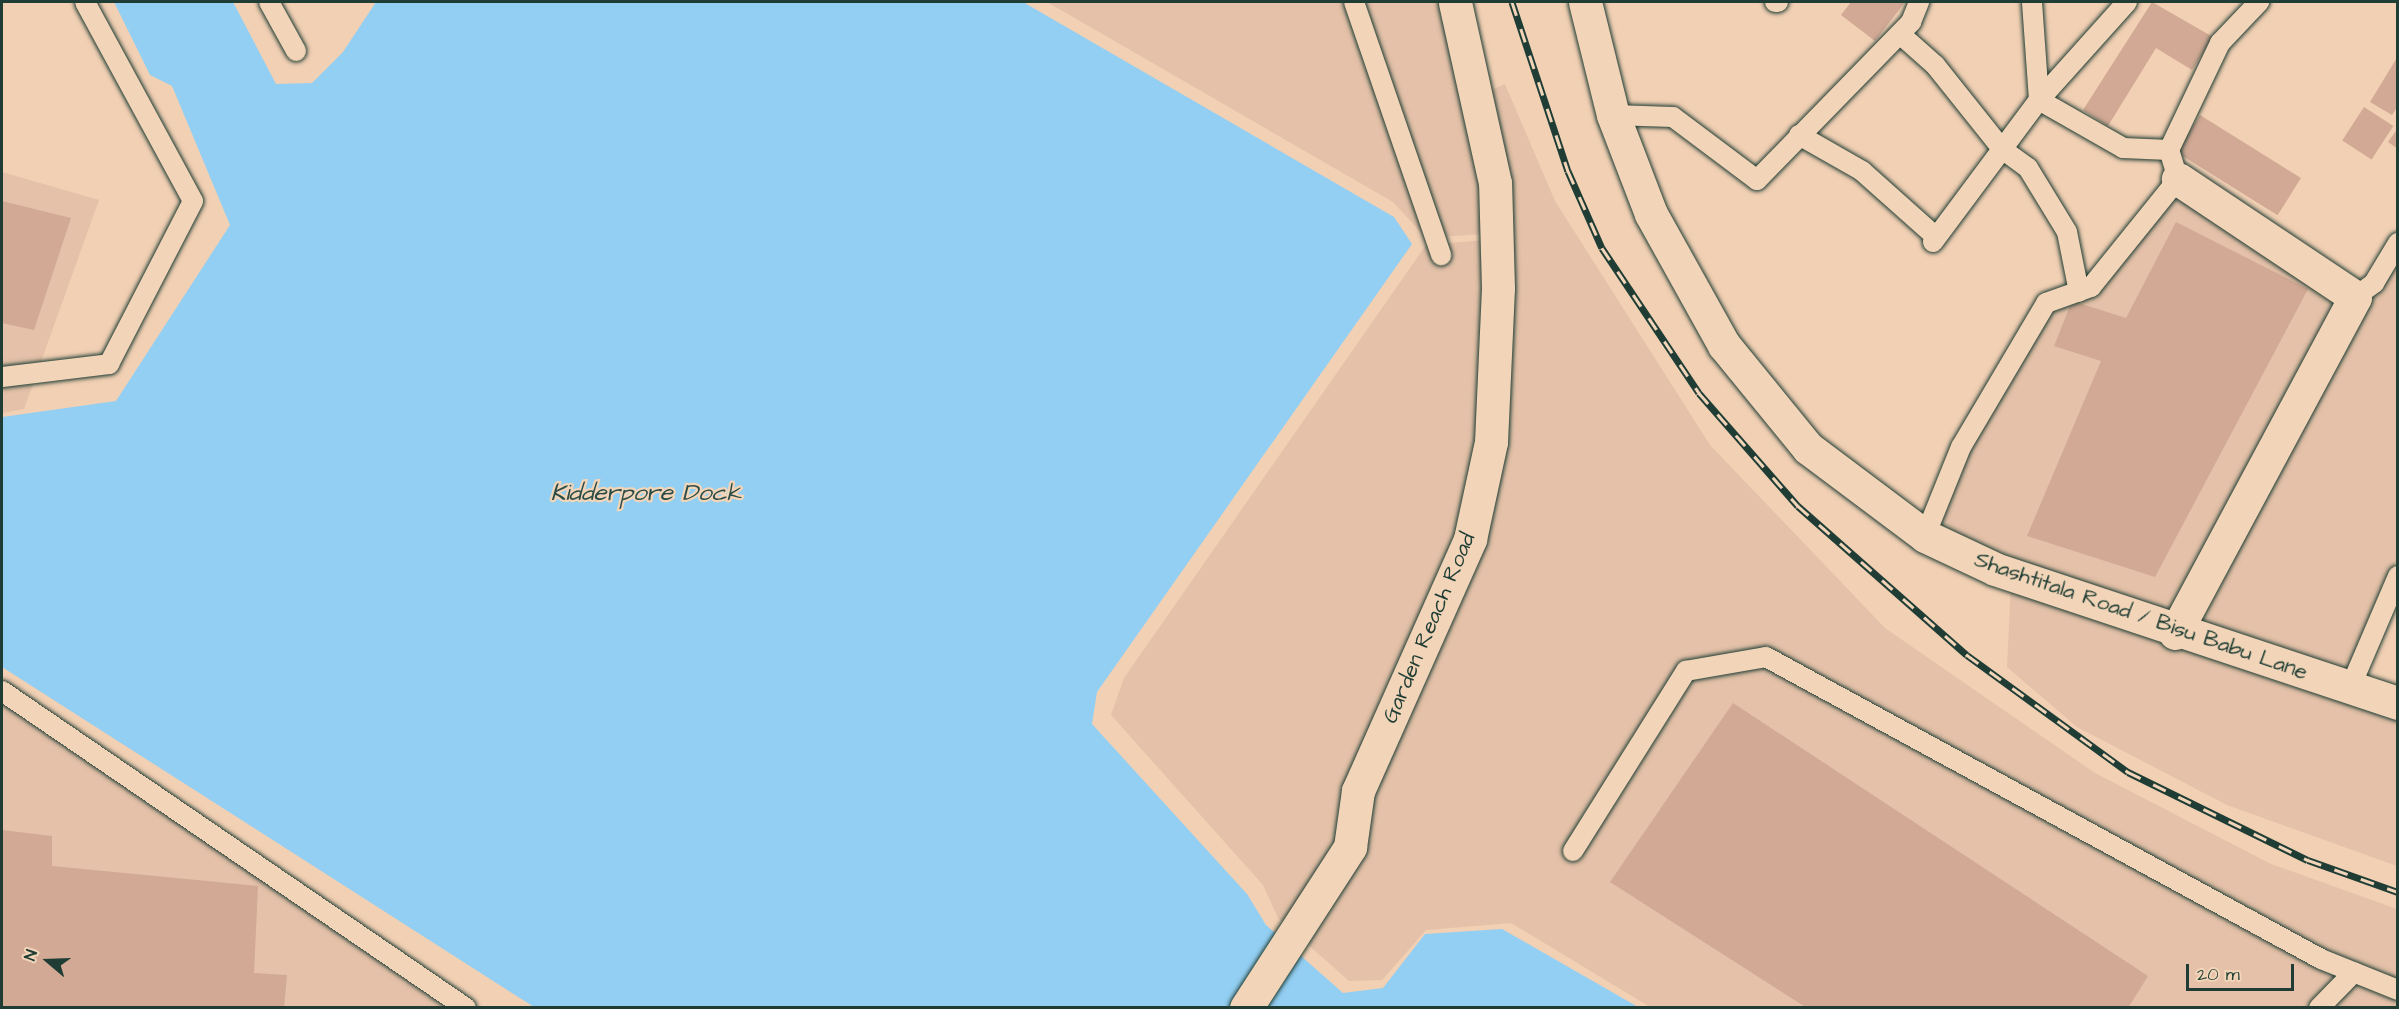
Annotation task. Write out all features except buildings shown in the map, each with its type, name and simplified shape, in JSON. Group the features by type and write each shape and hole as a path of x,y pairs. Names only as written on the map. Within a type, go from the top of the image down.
{"street":[{"name":"Garden Reach Road","path":"1246,1008 1350,847 1358,791 1470,539 1491,442 1498,288 1495,183 1455,2"},
{"name":"Shashtitala Road / Bisu Babu Lane","path":"1585,2 1613,115 1651,213 1724,345 1808,448 1924,536 1995,569 2175,633 2397,703"},
{"path":"2174,165 2355,297 2175,633"}],"lane":[{"path":"2,377 109,364 193,201 85,2"},
{"path":"269,2 296,51"},
{"path":"1354,2 1441,255"},
{"path":"1613,115 1673,117 1757,180 1900,34 1919,2"},
{"path":"2032,2 2040,100"},
{"path":"1799,135 1862,171 1935,240 2040,100 2127,2"},
{"path":"1924,536 1961,447 2046,303 2091,287 2174,165 2220,43 2259,2"},
{"path":"1900,34 1935,65 2002,149 2028,168 2067,232 2079,291"},
{"path":"2040,100 2123,148 2174,165"},
{"path":"2355,297 2374,283 2397,243"},
{"path":"2350,688 2397,576"},
{"path":"1573,851 1686,671 1766,657 2354,972 2397,990"},
{"path":"2,691 466,1008"},
{"path":"2319,1008 2354,972"}],"shaded area":[{"path":"1047,2 1443,2 1483,181 1483,234 1426,238 1393,202"},
{"path":"1505,84 1555,201 1710,445 1885,628 2095,773 2271,864 2397,909 2397,1007 1650,1007 1511,923 1426,930 1382,980 1349,981 1278,918 1263,885 1111,715 1124,678 1426,245 1509,238 1485,93"},
{"path":"2,172 99,200 24,409 2,413"},
{"path":"2177,193 2359,307 2397,247 2397,559 2343,692 2397,709 2397,866 2227,805 2077,727 2007,667 2012,561 1937,529 1962,459 2046,309 2098,293"},
{"path":"2,703 282,894 446,1007 2,1007"}],"water":[{"name":"Kidderpore Dock","path":"114,2 233,2 276,84 312,83 343,52 376,2 1023,2 1394,217 1412,244 1097,692 1092,724 1247,894 1266,925 1343,993 1383,988 1425,934 1502,929 1638,1007 534,1007 2,667 2,417 116,401 230,225 172,86 150,75"}],"railway":[{"path":"1512,2 1568,171 1602,248 1699,393 1798,506 1967,655 2128,772 2308,860 2398,892"}]}
